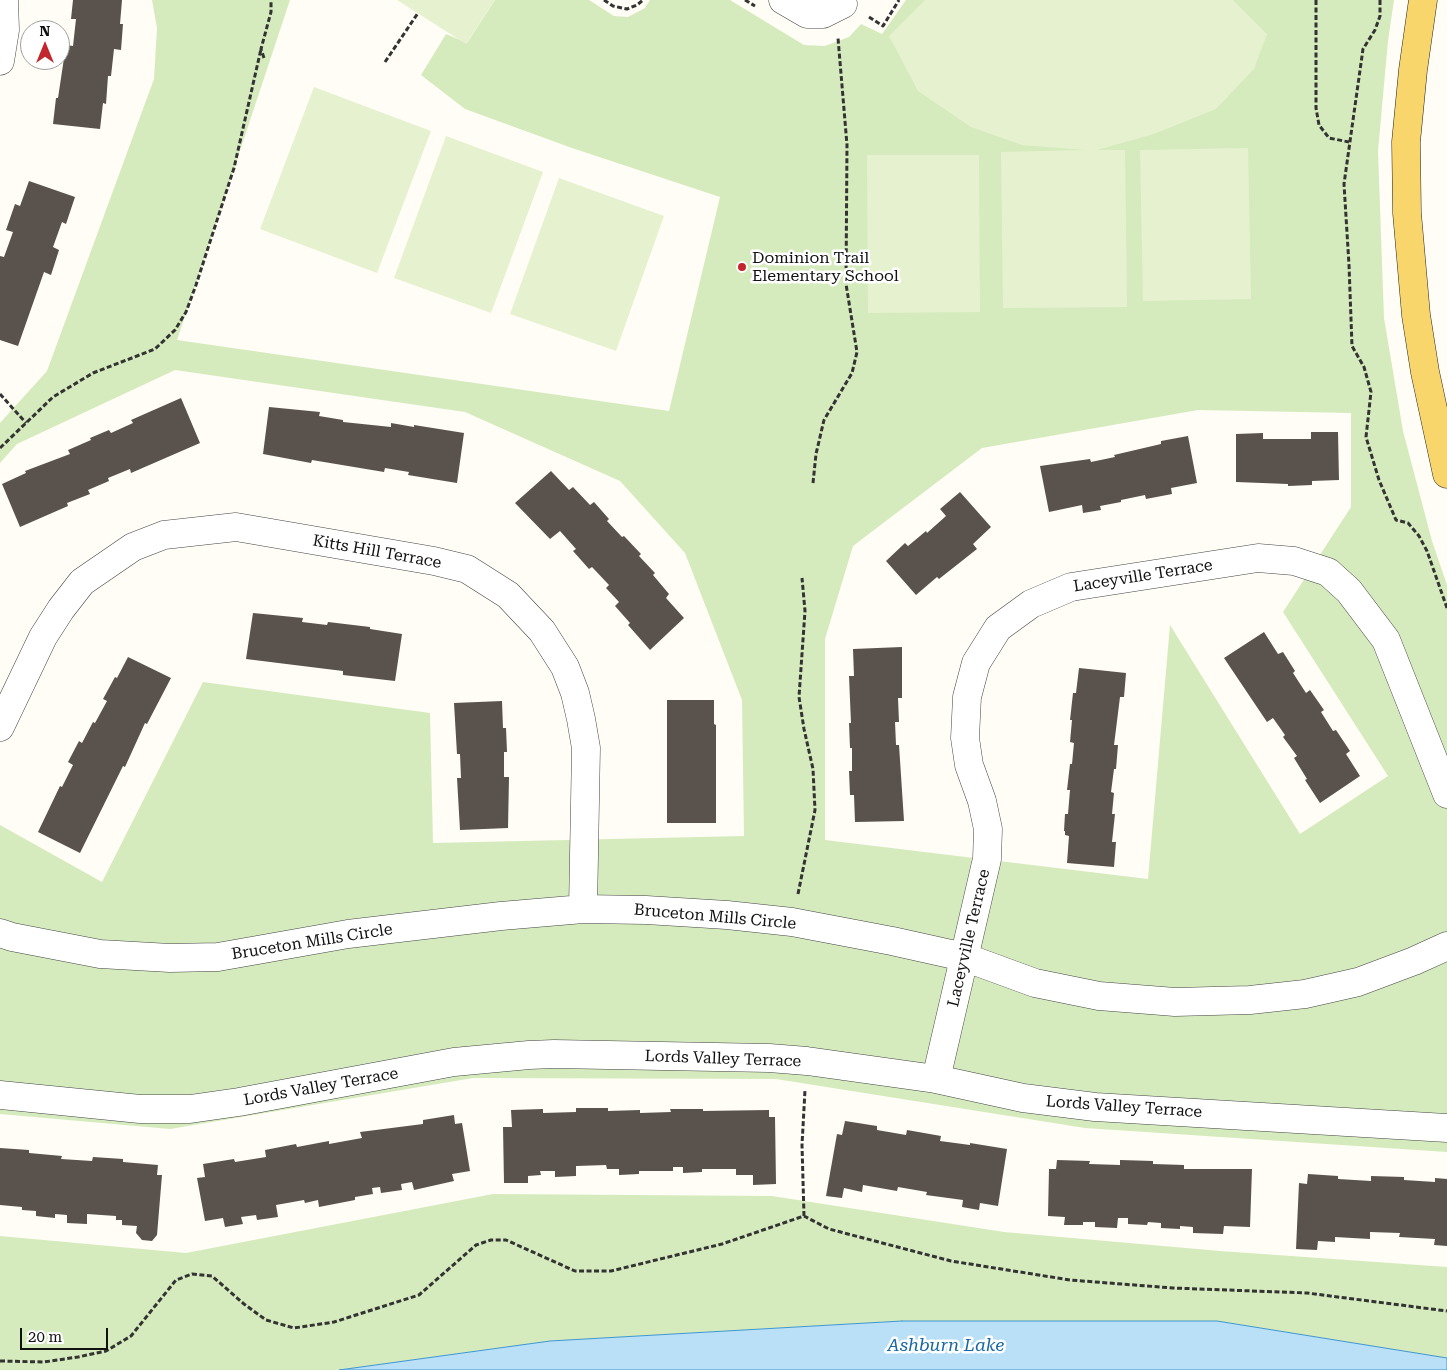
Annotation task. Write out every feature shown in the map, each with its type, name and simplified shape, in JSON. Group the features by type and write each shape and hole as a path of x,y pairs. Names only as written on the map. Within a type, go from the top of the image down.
{"main road":[{"path":"1423,0 1406,142 1406,213 1416,315 1427,381 1447,474"}],"street":[{"path":"0,61 5,30 4,0"},
{"path":"783,0 806,14 823,14 843,4"},
{"name":"Kitts Hill Terrace","path":"0,727 43,637 61,609 82,582 133,547 164,535 236,527 434,561 467,569 508,595 542,631 565,667 575,693 586,748 583,909"},
{"name":"Laceyville Terrace","path":"936,1079 987,859 988,829 982,801 969,765 965,738 967,697 976,663 998,628 1030,604 1071,587 1258,558 1294,561 1328,572 1349,591 1386,640 1447,794"},
{"name":"Bruceton Mills Circle","path":"0,933 100,954 170,958 218,957 348,934 501,916 583,909 646,910 727,915 792,922 964,957 1036,983 1099,996 1174,1002 1250,1000 1305,994 1358,982 1414,961 1447,946"},
{"name":"Lords Valley Terrace","path":"0,1095 140,1108 190,1108 239,1102 454,1062 529,1055 750,1058 806,1061 936,1079 1023,1098 1095,1107 1447,1128"}],"path":[{"path":"0,448 53,396 93,373 155,349 175,330 186,312 232,177 271,12 271,0"},
{"path":"604,0 613,6 627,9 643,0"},
{"path":"1316,0 1316,108 1319,125 1329,138 1349,142"},
{"path":"1380,0 1380,16 1376,30 1363,49 1344,184 1352,346 1364,367 1371,392 1366,437 1379,480 1396,520 1408,523 1419,536 1427,551 1447,608"},
{"path":"385,62 418,13"},
{"path":"813,483 816,454 824,420 852,373 857,352 846,284 847,145 838,37"},
{"path":"262,49 264,58"},
{"path":"0,394 26,423"},
{"path":"792,922 815,810 813,769 799,697 805,611 802,578"},
{"path":"804,1216 802,1146 806,1061"},
{"path":"0,1361 44,1362 78,1357 106,1350 131,1336 176,1280 192,1274 212,1276 266,1320 294,1328 334,1322 419,1295 476,1245 491,1240 506,1240 575,1271 610,1271 722,1244 804,1216 829,1229 951,1261 1070,1280 1173,1288 1307,1293 1447,1311"}],"green space":[{"path":"152,0 290,0 177,340 669,411 720,197 572,148 465,109 421,75 446,34 467,43 495,0 589,0 614,16 628,17 645,8 650,0 730,0 804,45 825,46 849,37 861,24 882,34 906,0 1394,0 1388,41 1378,151 1384,318 1403,431 1432,541 1447,585 1447,1152 1085,1128 776,1079 473,1078 170,1129 0,1114 0,825 102,882 203,682 430,713 433,843 744,836 742,700 685,553 620,481 465,412 175,370 17,444 0,463 0,423 47,371 154,79 157,28","holes":["1198,410 1351,413 1351,507 1283,612 1388,776 1300,834 1170,625 1148,879 825,840 825,639 853,546 982,448"]},
{"path":"397,0 495,0 466,44"},
{"path":"925,0 1233,0 1267,34 1254,69 1216,109 1154,134 1097,150 1125,150 1127,307 1003,308 1001,152 1085,150 1022,145 971,127 918,91 889,36"},
{"path":"314,87 431,131 377,273 260,229"},
{"path":"446,136 543,172 491,313 394,278"},
{"path":"1248,148 1251,299 1143,301 1140,150"},
{"path":"867,155 979,155 980,312 868,313"},
{"path":"559,178 664,216 616,351 510,314"},
{"path":"493,1194 772,1196 1004,1232 1220,1251 1447,1267 1447,1358 1217,1321 902,1321 550,1341 339,1370 0,1370 0,1236 186,1253"}],"water":[{"name":"Ashburn Lake","path":"902,1321 1217,1321 1447,1358 1447,1370 339,1370 550,1341"}],"building":[{"path":"73,0 122,0 120,24 123,24 121,50 114,49 111,76 108,76 106,104 103,103 100,129 53,124 62,70 70,70 70,46 73,46 76,19 71,19"},
{"path":"29,181 75,197 66,224 62,222 53,247 59,250 51,275 44,272 18,346 0,340 0,256 4,257 13,232 6,230 15,204 20,206"},
{"path":"181,398 200,443 131,473 130,469 108,478 109,481 88,490 90,494 67,503 68,506 20,527 2,484 26,473 25,471 70,454 68,450 91,440 90,438 109,430 111,433 133,423 131,420"},
{"path":"269,407 320,412 319,416 343,420 343,422 391,427 391,423 414,427 414,425 464,433 457,483 408,475 409,472 385,468 384,472 312,460 311,463 263,454"},
{"path":"1311,432 1338,432 1339,480 1312,481 1312,485 1288,486 1288,484 1236,482 1236,434 1263,433 1263,439 1311,439"},
{"path":"1188,436 1197,483 1171,488 1172,494 1146,499 1145,495 1121,500 1121,502 1100,506 1101,510 1083,513 1082,505 1049,512 1040,466 1090,459 1091,462 1161,444 1161,441"},
{"path":"551,471 569,490 573,487 590,505 594,502 609,519 607,521 641,554 639,556 655,573 653,575 669,594 666,598 684,618 650,650 628,625 630,623 615,606 619,602 606,588 609,585 592,567 589,569 573,551 576,549 560,531 550,539 515,503"},
{"path":"960,492 991,527 973,544 977,549 939,579 937,577 916,595 886,561 905,543 908,546 926,531 927,533 946,516 940,509"},
{"path":"253,613 303,618 302,622 327,625 328,622 370,627 370,629 402,634 395,681 343,675 343,671 246,659"},
{"path":"1264,632 1278,654 1283,652 1295,671 1293,673 1306,693 1310,690 1324,710 1321,712 1333,731 1336,730 1350,751 1346,754 1360,776 1320,803 1305,780 1307,779 1294,758 1297,756 1283,737 1285,735 1273,718 1267,722 1224,658"},
{"path":"902,647 902,698 898,698 899,722 895,722 896,745 899,745 904,821 855,822 854,795 850,795 849,771 852,771 852,748 850,748 849,676 854,676 853,649"},
{"path":"128,657 171,678 147,724 145,723 125,767 123,766 80,853 38,832 60,786 62,787 73,765 68,762 79,741 82,743 93,722 95,723 107,701 103,699"},
{"path":"1079,668 1126,673 1124,697 1120,697 1114,745 1118,745 1116,769 1114,769 1111,792 1114,793 1112,814 1115,814 1112,842 1116,842 1114,867 1067,863 1069,836 1065,835 1064,831 1065,814 1068,814 1070,790 1067,790 1074,743 1070,742 1072,720 1070,720 1073,693 1076,693"},
{"path":"667,700 714,700 714,724 716,725 716,823 667,823"},
{"path":"502,701 503,728 506,728 507,752 504,752 504,777 509,777 508,828 460,830 457,778 461,778 460,754 457,754 454,703"},
{"path":"576,1108 608,1108 608,1111 640,1110 640,1113 671,1112 670,1109 703,1109 703,1111 769,1110 769,1117 775,1117 776,1184 753,1185 753,1175 736,1175 736,1169 702,1169 702,1172 683,1173 683,1167 673,1167 673,1171 639,1171 639,1174 619,1175 619,1169 607,1169 606,1165 576,1166 576,1176 555,1177 555,1171 540,1171 541,1175 528,1176 528,1183 504,1183 503,1127 512,1127 511,1110 543,1109 543,1113 576,1112"},
{"path":"454,1115 455,1124 462,1123 470,1171 452,1174 454,1181 414,1190 412,1182 401,1184 402,1190 381,1193 380,1187 372,1188 373,1194 355,1197 355,1200 319,1207 318,1200 305,1203 304,1200 276,1205 278,1217 257,1220 256,1215 241,1217 243,1224 225,1227 223,1218 205,1221 197,1178 205,1177 203,1164 234,1159 235,1162 266,1157 265,1150 296,1144 297,1147 329,1141 329,1144 362,1138 360,1132 423,1124 423,1120"},
{"path":"845,1121 877,1126 877,1130 906,1135 907,1130 941,1136 940,1141 970,1145 970,1143 1007,1149 998,1206 980,1203 979,1210 962,1207 963,1200 926,1195 927,1192 898,1187 897,1191 863,1185 862,1192 844,1188 842,1198 826,1196 837,1134 842,1135"},
{"path":"0,1148 29,1150 29,1153 62,1156 61,1159 92,1161 93,1157 123,1159 123,1162 158,1165 157,1175 162,1175 157,1235 152,1241 142,1240 136,1233 137,1226 122,1225 122,1220 116,1220 116,1216 87,1214 87,1224 67,1223 67,1215 55,1214 55,1218 36,1216 36,1211 22,1210 22,1207 0,1205"},
{"path":"1057,1160 1090,1161 1089,1164 1120,1165 1120,1160 1153,1161 1153,1164 1184,1165 1184,1169 1252,1169 1250,1227 1224,1226 1223,1234 1193,1233 1193,1227 1180,1226 1180,1229 1161,1228 1161,1223 1148,1222 1147,1225 1128,1224 1128,1218 1118,1218 1117,1228 1095,1227 1095,1222 1083,1222 1083,1225 1064,1225 1065,1217 1048,1216 1049,1169 1056,1169"},
{"path":"1308,1174 1338,1176 1338,1179 1371,1181 1371,1176 1404,1177 1404,1180 1435,1182 1435,1178 1447,1179 1447,1246 1434,1245 1435,1239 1399,1237 1400,1233 1370,1232 1370,1239 1335,1237 1335,1242 1318,1241 1317,1250 1296,1249 1299,1183 1307,1184"}],"place":[{"name":"Dominion Trail Elementary School","path":"742,267"}]}
